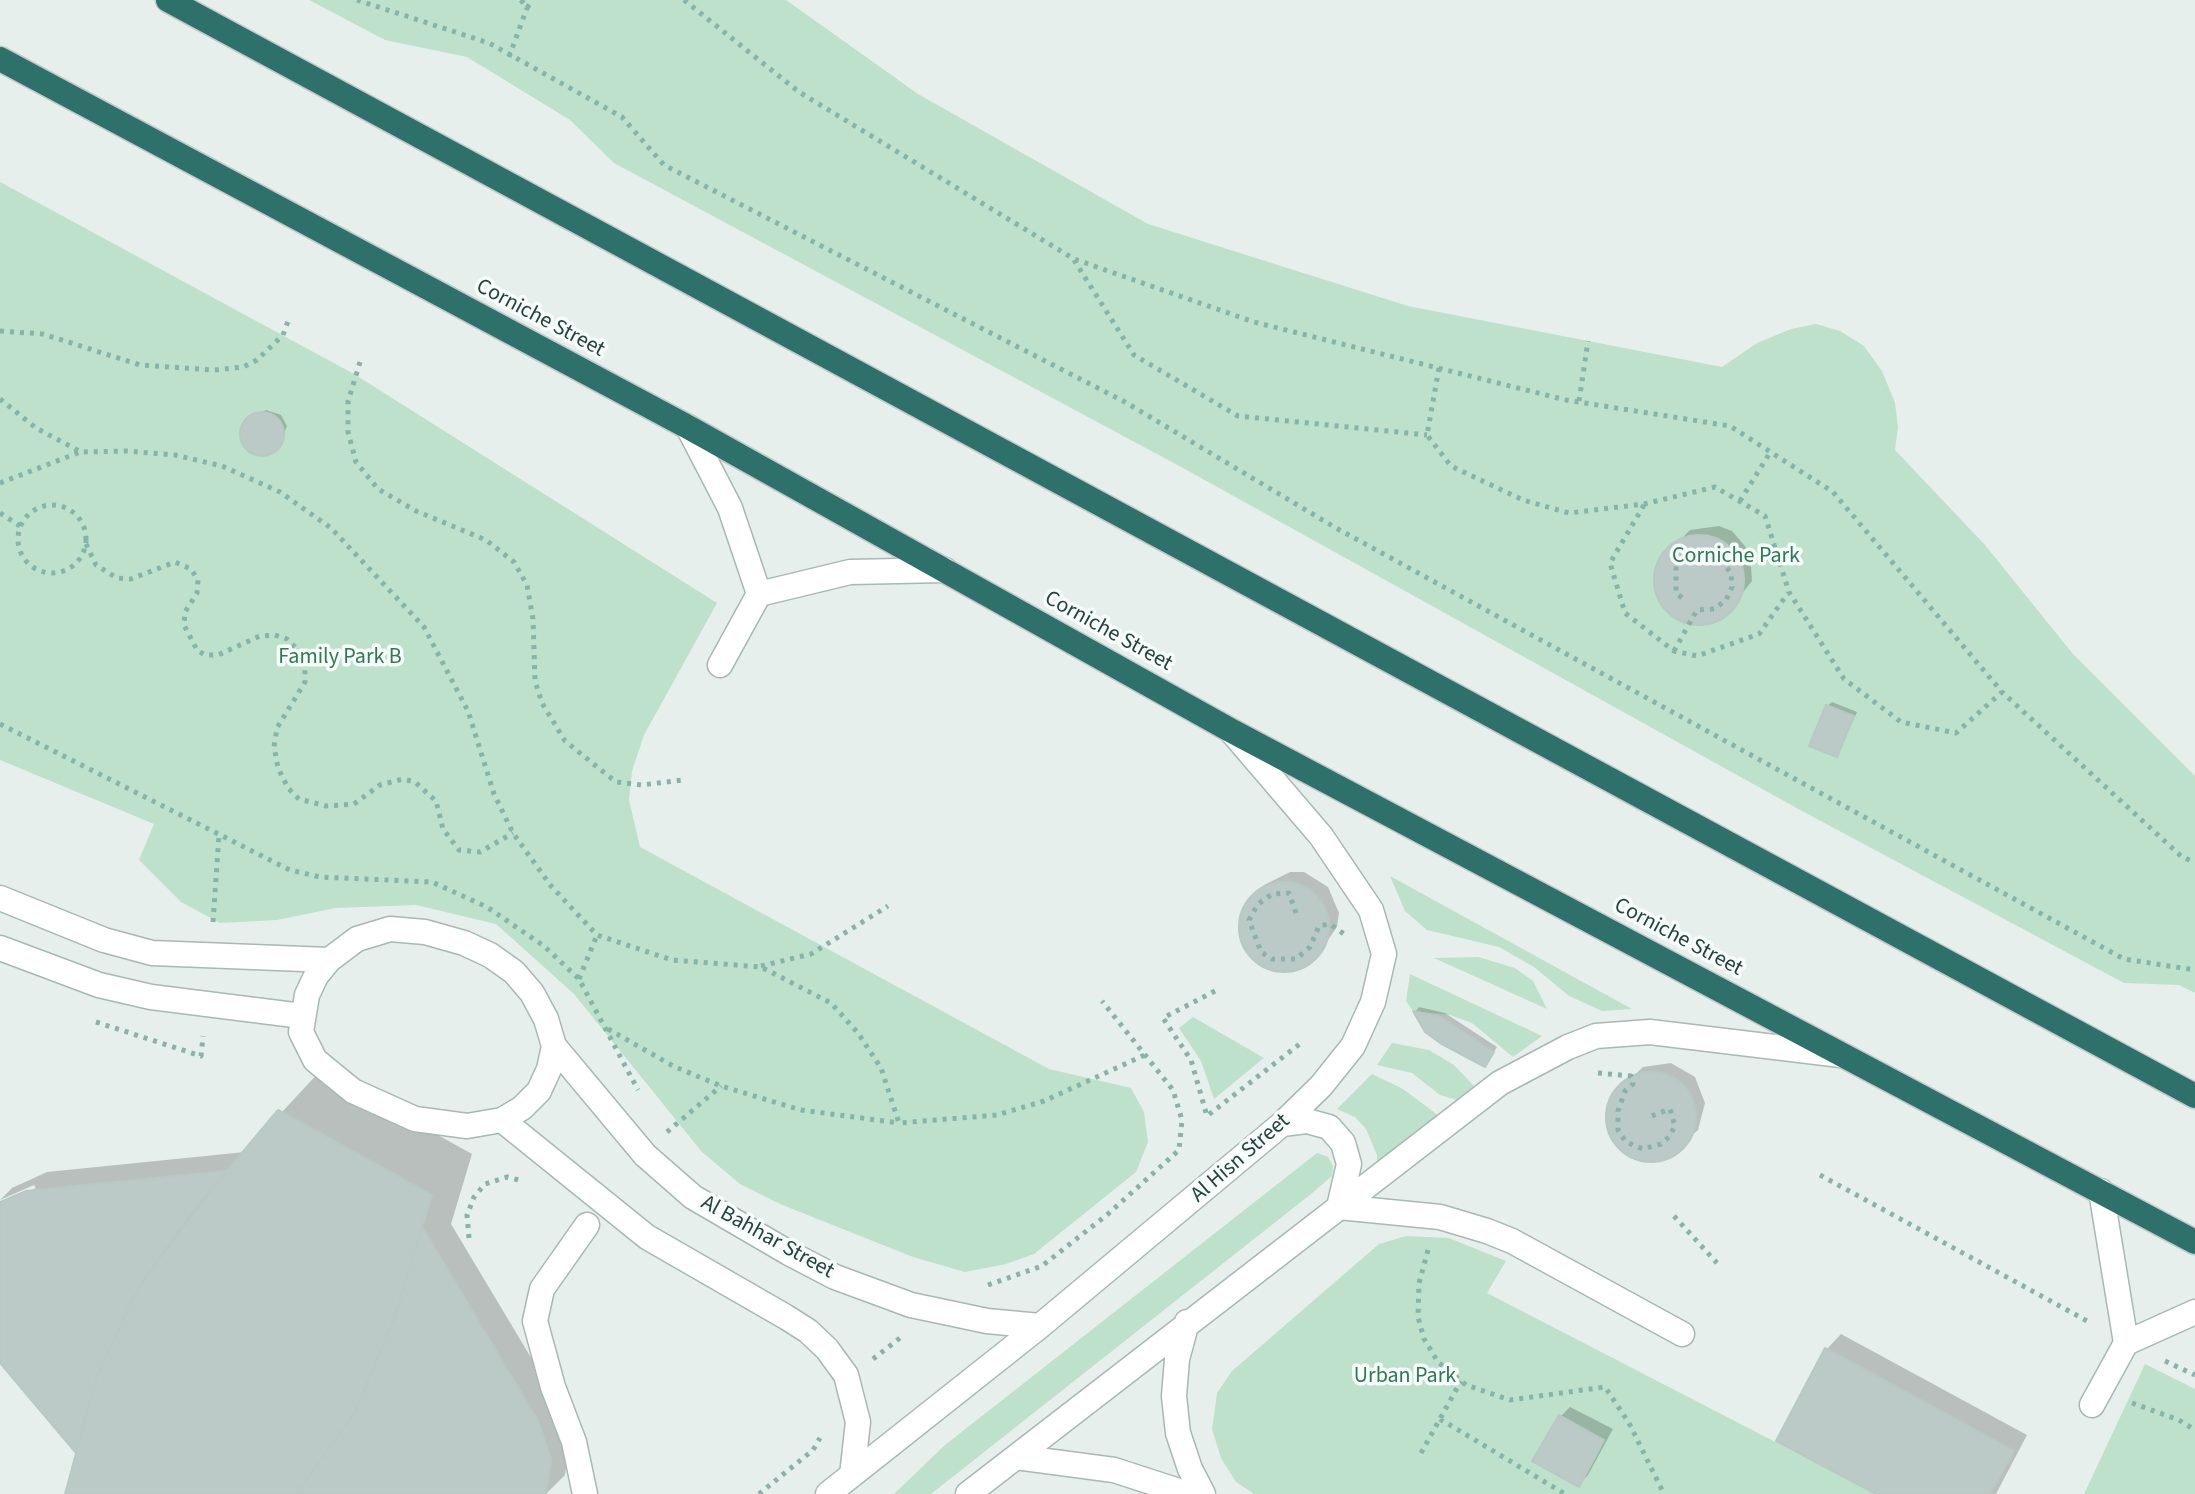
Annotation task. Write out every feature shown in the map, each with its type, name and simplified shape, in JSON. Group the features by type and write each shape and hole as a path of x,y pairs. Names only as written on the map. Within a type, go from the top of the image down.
{"highway":[{"path":"168,0 2195,1096"},
{"name":"Corniche Street","path":"0,59 688,427 1230,730 2195,1242"}],"street":[{"path":"688,427 730,508 759,594 720,665"},
{"path":"759,594 850,572 945,570"},
{"name":"Al Hisn Street","path":"828,1494 1040,1326 1282,1124 1321,1086 1353,1046 1373,1002 1384,954 1371,910 1351,877 1230,730"},
{"path":"0,898 104,940 152,953 258,960 329,960"},
{"path":"390,929 425,932 464,943 490,955 514,972 532,993 546,1019 554,1046 549,1069 539,1091 522,1108 502,1120 448,1125 383,1108 353,1091 315,1060 301,1032 307,995 329,960 357,939 390,929"},
{"path":"0,948 99,985 151,997 302,1016"},
{"path":"968,1494 1500,1083 1568,1047 1596,1036 1650,1032 1846,1056"},
{"name":"Al Bahhar Street","path":"554,1046 617,1126 693,1197 835,1277 911,1305 987,1321 1040,1326"},
{"path":"502,1120 647,1237 808,1331 846,1375 858,1422 852,1475"},
{"path":"1282,1124 1307,1121 1329,1127 1343,1143 1349,1164 1339,1207"},
{"path":"2101,1191 2126,1343"},
{"path":"1339,1207 1440,1217 1512,1241 1682,1334"},
{"path":"585,1494 574,1442 553,1387 535,1321 542,1289 587,1225"},
{"path":"2092,1405 2126,1343 2195,1312"},
{"path":"1187,1322 1177,1359 1174,1396 1178,1433 1190,1469 1203,1494"},
{"path":"1016,1457 1114,1470 1188,1494"}],"path":[{"path":"357,0 489,43 509,57 622,117 664,165 1125,402 1336,528 2124,959 2195,970"},
{"path":"521,0 527,8"},
{"path":"509,57 527,8 533,0"},
{"path":"684,0 799,92 1074,259 1254,322 1579,401 1730,426 1833,492 2002,692 2181,856 2195,863"},
{"path":"1074,259 1134,355 1238,416 1427,435 1451,466 1523,500 1569,513 1644,504 1715,487 1765,516 1789,592 1844,679 1901,722 1956,733 2002,692"},
{"path":"0,331 43,334 140,365 214,370 243,367 257,360 283,335 288,321"},
{"path":"1579,401 1588,341"},
{"path":"360,362 348,402 348,432 356,462 378,489 416,511 486,540 514,562 527,585 533,619 535,681 542,703 565,741 616,782 642,785 682,780"},
{"path":"1427,435 1439,368"},
{"path":"0,399 36,428 81,452"},
{"path":"0,483 81,452 127,451 175,455 222,466 280,492 331,528 424,627 468,711 494,794 513,833 551,886 597,935 672,960 761,967 811,954 888,906"},
{"path":"1740,501 1771,451"},
{"path":"86,544 76,565 55,573 43,573 24,559 19,549 20,526 35,509 56,504 76,513 83,522 86,544 96,565 117,578 131,579 175,562 191,569 198,580 197,593 185,612 184,625 197,650 205,655 230,651 260,636 275,635 287,639 298,650 305,666 305,682 277,728 274,747 278,768 288,788 299,799 326,806 354,804 380,785 403,779 415,782 436,801 443,829 459,850 480,852 513,833"},
{"path":"1644,504 1610,563 1625,613 1674,651 1697,656 1759,634 1789,592"},
{"path":"0,513 20,526"},
{"path":"1674,651 1697,610 1714,609 1726,600 1732,587 1731,573 1715,553 1702,550 1687,553 1676,563 1676,593 1686,601"},
{"path":"0,724 219,835"},
{"path":"1296,913 1289,893 1272,894 1258,904 1249,920 1261,952 1272,959 1296,959 1310,947 1319,926 1330,924"},
{"path":"579,979 597,935"},
{"path":"761,967 831,1003 858,1033 881,1068 899,1123"},
{"path":"1215,991 1163,1018 1191,1060 1207,1116 1301,1043"},
{"path":"974,1286 1012,1278 1042,1266 1108,1214 1179,1150 1182,1120 1173,1090 1102,1001"},
{"path":"607,1028 673,1066 721,1086 801,1110 899,1123 997,1115 1088,1083 1147,1054"},
{"path":"1588,1078 1595,1073 1631,1076 1633,1084 1625,1091 1618,1111 1618,1130 1626,1142 1643,1149 1661,1144 1669,1137 1675,1126 1670,1109 1649,1117"},
{"path":"674,1144 666,1133 721,1086"},
{"path":"1820,1175 2103,1330"},
{"path":"469,1238 467,1215 485,1184 507,1177 530,1183"},
{"path":"1674,1216 1717,1263"},
{"path":"1440,1217 1419,1283 1418,1317 1424,1339 1438,1362 1461,1381 1510,1400 1605,1387 1629,1423 1664,1494"},
{"path":"846,1375 900,1338 911,1305"},
{"path":"2161,1360 2195,1375"},
{"path":"1421,1453 1461,1381"},
{"path":"2092,1405 2122,1399 2179,1420 2195,1430"},
{"path":"1440,1419 1565,1494"},
{"path":"759,1494 813,1450 828,1427"}],"green space":[{"name":"Corniche Park","path":"309,0 786,0 918,94 1148,224 1408,306 1722,367 1757,343 1791,329 1816,324 1840,331 1864,346 1882,371 1895,403 1898,427 1895,450 1985,545 2073,654 2195,776 2195,993 2179,985 2124,983 1802,811 1183,468 614,163 570,120 467,57 385,40"},
{"name":"Family Park B","path":"0,182 354,374 717,603 644,735 632,771 629,800 640,847 1049,1069 1131,1088 1144,1112 1148,1142 1136,1172 1034,1254 1006,1264 965,1272 913,1257 780,1204 740,1184 702,1152 574,994 496,924 416,905 336,908 277,920 220,923 181,902 139,860 154,824 0,760"},
{"path":"1390,876 1632,1009 1602,1011 1569,996 1534,967 1499,947 1427,930 1405,911"},
{"path":"1478,957 1515,968 1533,981 1547,1009 1434,958"},
{"path":"1410,974 1542,1036 1513,1057 1472,1023 1450,1015 1413,1011 1406,1001"},
{"path":"1193,1017 1264,1058 1214,1099 1201,1061 1179,1028"},
{"path":"1392,1043 1429,1050 1454,1065 1474,1086 1457,1100 1440,1095 1412,1073 1377,1065"},
{"path":"1372,1074 1403,1089 1439,1116 1377,1167 1377,1155 1366,1129 1355,1117 1337,1109"},
{"path":"1317,1153 1328,1157 1333,1166 1332,1176 1311,1194 931,1494 894,1494 945,1445"},
{"name":"Urban Park","path":"1406,1236 1449,1238 1506,1261 1487,1293 1876,1494 1254,1494 1236,1482 1221,1458 1212,1429 1217,1393 1232,1371 1379,1244"},
{"path":"2145,1364 2195,1389 2195,1494 2084,1494"}],"building":[{"path":"262,412 277,419 284,434 277,449 262,456 247,449 240,434 247,419"},
{"path":"1699,535 1716,538 1731,548 1741,563 1744,580 1741,597 1731,612 1716,622 1699,625 1682,622 1667,612 1657,597 1654,580 1657,563 1667,548 1682,538"},
{"path":"1826,705 1854,716 1837,757 1809,746"},
{"path":"1284,882 1301,885 1316,895 1326,910 1329,927 1326,944 1316,959 1301,969 1284,972 1267,969 1252,959 1242,944 1239,927 1242,910 1252,895 1267,885"},
{"path":"1413,1011 1440,1017 1494,1052 1485,1067 1425,1032"},
{"path":"1651,1072 1668,1075 1683,1085 1693,1100 1696,1117 1693,1134 1683,1149 1668,1159 1651,1162 1634,1159 1619,1149 1609,1134 1606,1117 1609,1100 1619,1085 1634,1075"},
{"path":"278,1110 432,1195 394,1319 354,1414 296,1494 65,1494 97,1376 138,1288 188,1217"},
{"path":"226,1171 138,1288 97,1376 76,1453 0,1363 0,1202 26,1191"},
{"path":"422,1227 538,1421 551,1459 546,1494 296,1494 354,1414 394,1319"},
{"path":"1825,1348 2014,1451 1990,1494 1876,1494 1776,1441"},
{"path":"1559,1415 1604,1440 1579,1487 1532,1461"}]}
